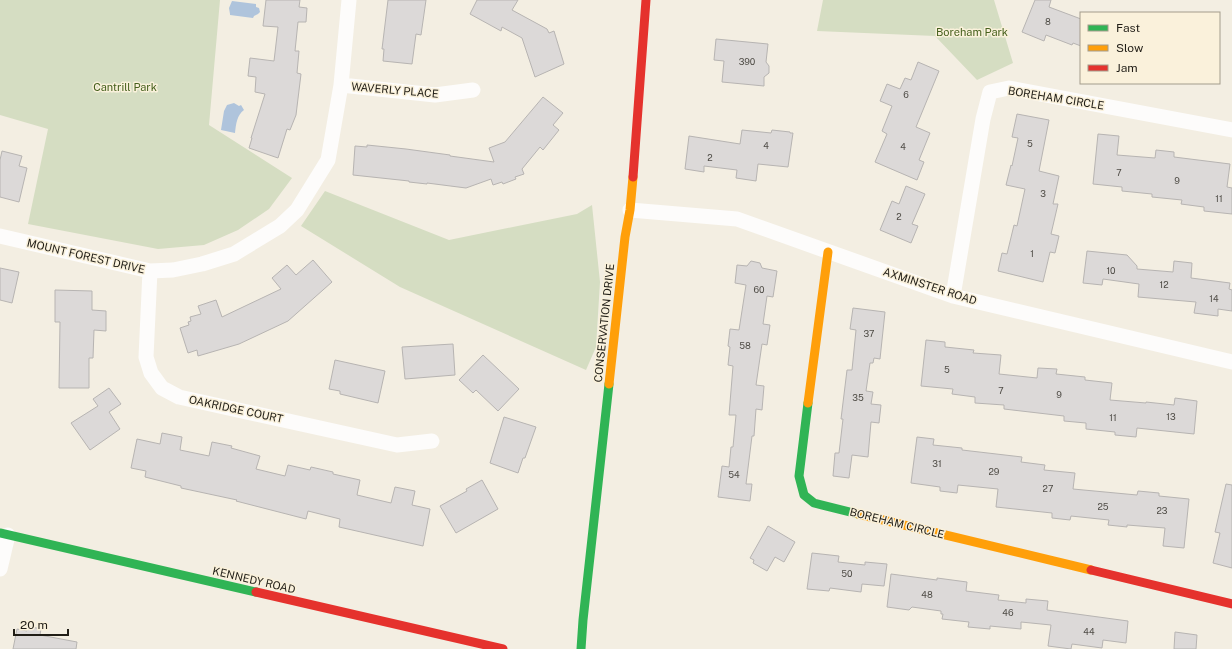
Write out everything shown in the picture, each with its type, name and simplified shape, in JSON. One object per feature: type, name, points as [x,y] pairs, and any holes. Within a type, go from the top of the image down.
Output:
[{"type":"street","name":"MOUNT FOREST DRIVE","points":[[0,236],[150,271],[173,270],[202,264],[234,254],[280,226],[297,210],[328,160],[341,85],[348,0]]},
{"type":"street","name":"CONSERVATION DRIVE","points":[[581,649],[624,245],[630,210],[646,0]]},
{"type":"street","name":"WAVERLY PLACE","points":[[341,85],[435,95],[473,90]]},
{"type":"street","name":"BOREHAM CIRCLE","points":[[953,296],[983,119],[990,92],[1009,88],[1232,130]]},
{"type":"street","name":"AXMINSTER ROAD","points":[[630,210],[737,219],[953,296],[1232,362]]},
{"type":"street","name":"BOREHAM CIRCLE","points":[[828,252],[799,476],[804,495],[814,503],[1232,604]]},
{"type":"street","name":"OAKRIDGE COURT","points":[[150,271],[146,357],[151,373],[162,388],[179,397],[397,445],[432,441]]},
{"type":"street","points":[[0,569],[4,534]]},
{"type":"street","name":"KENNEDY ROAD","points":[[4,534],[504,649]]},
{"type":"green space","name":"Cantrill Park","points":[[0,0],[220,0],[209,125],[292,178],[269,209],[238,230],[204,245],[158,249],[28,224],[48,129],[0,115]]},
{"type":"green space","name":"Boreham Park","points":[[823,0],[994,0],[1013,63],[977,80],[935,36],[817,31]]},
{"type":"green space","points":[[325,191],[449,240],[577,214],[592,205],[600,282],[596,347],[586,370],[400,287],[301,226]]},
{"type":"water","points":[[232,1],[256,4],[256,7],[259,8],[260,12],[253,18],[230,15],[229,8]]},
{"type":"water","points":[[234,103],[239,106],[241,105],[244,110],[238,117],[235,133],[221,130],[224,111],[227,105]]},
{"type":"building","points":[[266,0],[300,0],[299,7],[307,8],[306,22],[298,22],[295,51],[299,51],[297,73],[301,74],[296,115],[290,130],[287,129],[278,158],[249,148],[265,94],[255,92],[256,77],[248,76],[250,58],[274,61],[278,27],[263,26]]},
{"type":"building","points":[[388,0],[426,0],[421,35],[416,34],[412,64],[383,61],[384,49],[382,49]]},
{"type":"building","points":[[477,0],[518,0],[512,10],[547,29],[549,33],[554,31],[564,64],[535,77],[522,38],[502,27],[501,31],[470,14]]},
{"type":"building","points":[[1035,0],[1051,0],[1049,7],[1080,19],[1080,46],[1073,43],[1072,45],[1046,35],[1044,41],[1022,32]]},
{"type":"building","points":[[716,39],[768,44],[766,62],[769,66],[769,73],[764,77],[764,86],[722,82],[724,61],[714,60]]},
{"type":"building","points":[[918,62],[939,71],[916,127],[930,133],[919,160],[924,162],[917,180],[875,162],[887,134],[882,131],[892,106],[880,101],[887,84],[900,89],[905,78],[911,80]]},
{"type":"building","points":[[543,97],[563,113],[553,125],[559,130],[543,150],[540,147],[522,169],[524,174],[515,177],[516,179],[503,184],[502,182],[493,185],[491,179],[466,188],[353,175],[355,146],[367,147],[367,145],[406,149],[494,162],[489,148],[505,142]]},
{"type":"building","points":[[1017,114],[1049,120],[1039,171],[1059,176],[1053,204],[1058,204],[1051,234],[1059,236],[1055,253],[1050,252],[1043,282],[998,271],[1002,253],[1007,254],[1014,225],[1017,226],[1025,189],[1006,185],[1018,138],[1012,137]]},
{"type":"building","points":[[742,130],[771,133],[772,130],[793,133],[788,167],[758,164],[756,181],[736,178],[737,170],[704,166],[704,172],[685,169],[689,136],[740,144]]},
{"type":"building","points":[[1098,134],[1119,136],[1117,155],[1155,158],[1156,150],[1174,152],[1174,157],[1230,164],[1227,187],[1232,188],[1232,214],[1204,211],[1204,207],[1181,204],[1182,200],[1152,197],[1152,194],[1122,191],[1122,187],[1093,184]]},
{"type":"building","points":[[2,151],[22,156],[19,166],[27,168],[19,202],[0,197],[0,160]]},
{"type":"building","points":[[906,186],[925,194],[912,224],[918,226],[911,243],[880,230],[892,201],[899,204]]},
{"type":"building","points":[[1087,251],[1127,255],[1137,266],[1137,269],[1173,272],[1174,261],[1192,263],[1191,278],[1230,283],[1229,289],[1232,290],[1232,311],[1218,309],[1218,316],[1194,313],[1196,302],[1138,297],[1139,284],[1103,279],[1102,285],[1083,283]]},
{"type":"building","points":[[313,260],[332,282],[288,321],[239,344],[198,356],[197,350],[188,353],[180,328],[189,325],[188,322],[191,321],[190,317],[201,314],[198,306],[216,300],[222,317],[281,289],[272,278],[287,265],[296,275]]},
{"type":"building","points":[[751,261],[760,263],[762,268],[777,271],[773,297],[767,296],[763,324],[770,325],[767,345],[762,344],[756,385],[764,386],[762,410],[756,409],[754,436],[752,436],[746,484],[752,484],[750,501],[718,497],[722,466],[729,467],[731,447],[733,447],[736,415],[729,415],[733,366],[728,365],[730,347],[728,346],[730,329],[739,330],[746,285],[735,283],[737,265],[747,266]]},
{"type":"building","points":[[0,268],[19,272],[12,303],[0,300]]},
{"type":"building","points":[[55,290],[92,291],[92,310],[106,311],[106,331],[94,330],[93,358],[89,358],[89,388],[59,388],[60,322],[55,322]]},
{"type":"building","points":[[853,308],[885,312],[880,359],[874,358],[873,363],[870,363],[866,391],[873,392],[871,404],[881,405],[879,423],[871,422],[868,457],[852,455],[849,478],[833,476],[835,453],[839,453],[843,419],[841,419],[847,370],[852,370],[856,330],[850,329]]},
{"type":"building","points":[[926,340],[945,342],[945,347],[974,350],[973,353],[1001,355],[999,374],[1037,378],[1038,368],[1057,369],[1056,374],[1085,377],[1085,380],[1112,383],[1110,400],[1174,405],[1175,398],[1197,401],[1194,434],[1137,428],[1136,437],[1115,435],[1115,432],[1086,429],[1086,423],[1064,421],[1064,416],[1004,409],[1004,405],[975,403],[975,397],[952,394],[953,389],[921,386]]},
{"type":"building","points":[[453,344],[455,375],[405,379],[402,347]]},
{"type":"building","points":[[483,355],[519,389],[498,411],[476,390],[473,393],[459,380]]},
{"type":"building","points":[[335,360],[385,371],[378,403],[340,394],[340,391],[329,389]]},
{"type":"building","points":[[109,388],[121,404],[109,412],[120,429],[90,450],[71,423],[98,406],[93,399]]},
{"type":"building","points":[[504,417],[536,427],[518,473],[490,463]]},
{"type":"building","points":[[162,433],[182,437],[180,450],[209,456],[212,442],[232,446],[231,448],[260,456],[256,469],[285,476],[288,465],[310,470],[311,467],[360,480],[357,495],[391,503],[395,487],[415,491],[412,505],[430,509],[423,546],[339,527],[340,519],[308,511],[306,519],[236,501],[237,500],[181,488],[181,486],[145,477],[146,471],[131,468],[137,439],[160,444]]},
{"type":"building","points":[[917,437],[934,439],[933,445],[1022,457],[1021,462],[1045,465],[1044,470],[1075,473],[1073,489],[1137,495],[1138,491],[1159,493],[1159,496],[1189,499],[1184,548],[1163,546],[1165,528],[1108,525],[1109,520],[1071,516],[1070,520],[1052,518],[1052,513],[996,507],[998,489],[958,485],[957,493],[940,491],[940,487],[911,483]]},
{"type":"building","points":[[482,480],[498,509],[456,533],[440,506],[467,491],[466,489]]},
{"type":"building","points":[[1226,484],[1232,485],[1232,568],[1213,563],[1220,533],[1215,532]]},
{"type":"building","points":[[768,526],[795,542],[784,562],[775,557],[767,571],[753,563],[754,560],[750,558]]},
{"type":"building","points":[[812,553],[839,556],[838,562],[865,565],[865,562],[887,564],[884,586],[862,584],[861,592],[830,588],[829,591],[807,589]]},
{"type":"building","points":[[891,574],[967,582],[966,591],[999,595],[998,600],[1026,603],[1026,599],[1048,601],[1047,610],[1128,621],[1126,643],[1103,640],[1102,648],[1072,644],[1071,649],[1048,646],[1051,625],[1021,622],[1021,629],[990,626],[990,629],[968,627],[969,622],[942,619],[943,614],[941,614],[941,611],[912,607],[909,610],[887,607]]},
{"type":"building","points":[[27,626],[41,629],[40,635],[77,642],[76,649],[13,649],[17,629],[27,631]]},
{"type":"building","points":[[1175,632],[1197,635],[1196,649],[1174,649]]},
{"type":"traffic: fast","points":[[581,649],[609,384]]},
{"type":"traffic: fast","points":[[808,403],[799,476],[804,495],[814,503],[858,514]]},
{"type":"traffic: fast","points":[[0,533],[256,592]]},
{"type":"traffic: slow","points":[[609,384],[633,177]]},
{"type":"traffic: slow","points":[[808,403],[828,252]]},
{"type":"traffic: slow","points":[[858,514],[1091,570]]},
{"type":"traffic: jam","points":[[633,177],[646,0]]},
{"type":"traffic: jam","points":[[1091,570],[1232,604]]},
{"type":"traffic: jam","points":[[256,592],[503,649]]}]
